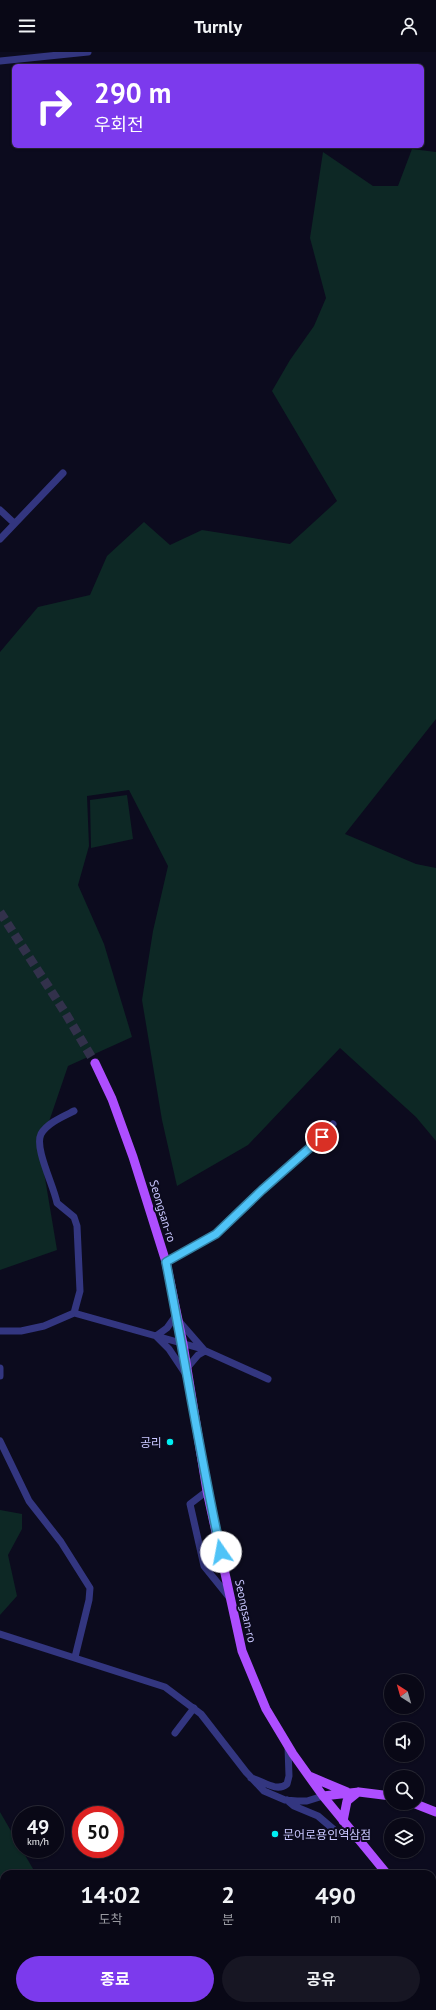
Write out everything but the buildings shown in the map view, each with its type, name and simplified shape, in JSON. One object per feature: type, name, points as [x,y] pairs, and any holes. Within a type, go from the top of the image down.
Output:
[{"type":"main road","name":"Seongsan-ro","points":[[95,1063],[112,1099],[133,1157],[166,1262],[177,1316],[207,1491],[242,1651],[266,1709],[288,1746],[323,1796],[384,1870]]},
{"type":"main road","points":[[308,1775],[348,1792]]},
{"type":"main road","points":[[323,1796],[348,1792],[384,1795]]},
{"type":"main road","points":[[343,1821],[348,1801],[358,1792]]},
{"type":"main road","points":[[424,1807],[436,1812]]},
{"type":"street","points":[[0,61],[88,52]]},
{"type":"street","points":[[0,539],[63,473]]},
{"type":"street","points":[[0,510],[14,523]]},
{"type":"street","points":[[74,1110],[50,1124],[42,1133],[40,1148],[55,1191],[57,1203],[74,1217],[77,1226],[80,1291],[74,1313]]},
{"type":"street","points":[[166,1262],[216,1234],[262,1190],[322,1137],[333,1124]]},
{"type":"street","points":[[0,1331],[21,1331],[44,1326],[74,1313],[205,1351],[268,1380]]},
{"type":"street","points":[[156,1336],[167,1328],[177,1316],[205,1351]]},
{"type":"street","points":[[156,1336],[169,1349],[187,1373],[198,1355],[205,1351]]},
{"type":"street","points":[[0,1368],[0,1376]]},
{"type":"street","points":[[0,1441],[29,1501],[61,1542],[90,1588],[89,1600],[75,1657]]},
{"type":"street","points":[[207,1491],[190,1504],[195,1527],[204,1566],[231,1599]]},
{"type":"street","points":[[0,1634],[165,1687],[201,1714],[251,1778],[264,1791],[318,1816],[339,1834],[359,1840]]},
{"type":"street","points":[[175,1733],[194,1708]]},
{"type":"street","points":[[251,1778],[276,1788],[280,1788],[287,1784],[289,1776],[288,1746]]},
{"type":"street","points":[[286,1800],[307,1801],[323,1796]]},
{"type":"green space","points":[[412,149],[436,152],[436,719],[345,834],[416,864],[436,868],[436,1141],[416,1117],[340,1048],[248,1145],[177,1186],[162,1120],[142,1000],[153,931],[168,866],[129,790],[87,796],[89,846],[78,885],[104,944],[132,1037],[68,1066],[40,1148],[57,1250],[0,1270],[0,652],[38,607],[90,595],[107,556],[144,522],[170,545],[202,530],[290,544],[337,501],[272,391],[290,360],[314,326],[326,298],[310,238],[323,152],[373,186],[398,186]]},
{"type":"green space","points":[[127,795],[133,839],[91,848],[90,800]]},
{"type":"green space","points":[[0,1510],[22,1514],[22,1529],[8,1555],[17,1596],[0,1615]]},
{"type":"green space","points":[[0,1812],[12,1833],[12,1858],[27,1858],[34,1870],[0,1870]]},
{"type":"tunnel","points":[[0,912],[66,1014],[95,1063]]},
{"type":"place","name":"공리","points":[[170,1442]]},
{"type":"place","name":"문어로용인역삼점","points":[[275,1834]]},
{"type":"route","points":[[221,1552],[207,1491],[182,1344],[166,1262],[216,1234],[262,1190],[322,1137]]}]
